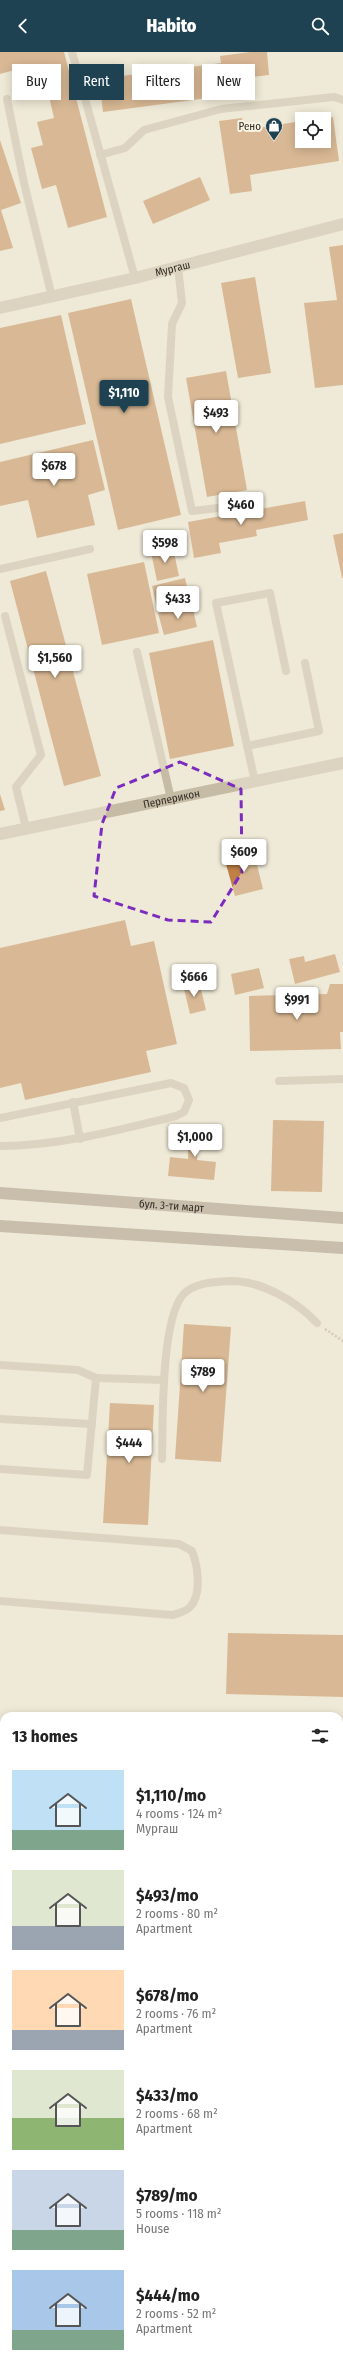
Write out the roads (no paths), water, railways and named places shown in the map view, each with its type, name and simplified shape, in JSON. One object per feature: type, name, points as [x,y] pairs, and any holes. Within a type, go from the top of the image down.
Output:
[{"type":"street","name":"Мургаш","points":[[0,308],[134,278],[343,224]]},
{"type":"street","name":"Перперикон","points":[[0,834],[343,764]]},
{"type":"street","name":"бул. 3-ти март","points":[[0,1193],[343,1218]]},
{"type":"street","points":[[0,1226],[343,1248]]},
{"type":"lane","points":[[72,52],[134,278]]},
{"type":"lane","points":[[100,155],[125,148],[144,130],[221,109],[334,97],[343,100]]},
{"type":"lane","points":[[7,99],[24,183],[52,296]]},
{"type":"lane","points":[[178,267],[182,303],[172,324],[168,397],[192,511],[218,508]]},
{"type":"lane","points":[[0,570],[90,549]]},
{"type":"lane","points":[[255,782],[216,603],[270,593],[286,671]]},
{"type":"lane","points":[[5,616],[41,755],[16,787],[26,828]]},
{"type":"lane","points":[[137,652],[171,799]]},
{"type":"lane","points":[[247,746],[319,731],[305,663]]},
{"type":"lane","points":[[279,1081],[343,1079]]},
{"type":"lane","points":[[0,1118],[171,1083],[180,1085],[189,1096],[187,1108],[180,1114],[80,1139],[33,1146],[0,1146]]},
{"type":"lane","points":[[73,1102],[80,1139]]},
{"type":"lane","points":[[162,1459],[164,1380],[171,1319],[178,1302],[187,1291],[209,1282],[242,1281],[272,1291],[304,1310],[317,1323]]},
{"type":"lane","points":[[0,1365],[78,1370],[96,1378],[164,1380]]},
{"type":"lane","points":[[0,1469],[87,1475],[96,1378]]},
{"type":"lane","points":[[0,1419],[92,1424]]},
{"type":"lane","points":[[0,1530],[179,1544],[192,1551],[197,1564],[196,1598],[190,1607],[173,1615],[0,1601]]},
{"type":"place","name":"Рено","points":[[274,141]]}]
